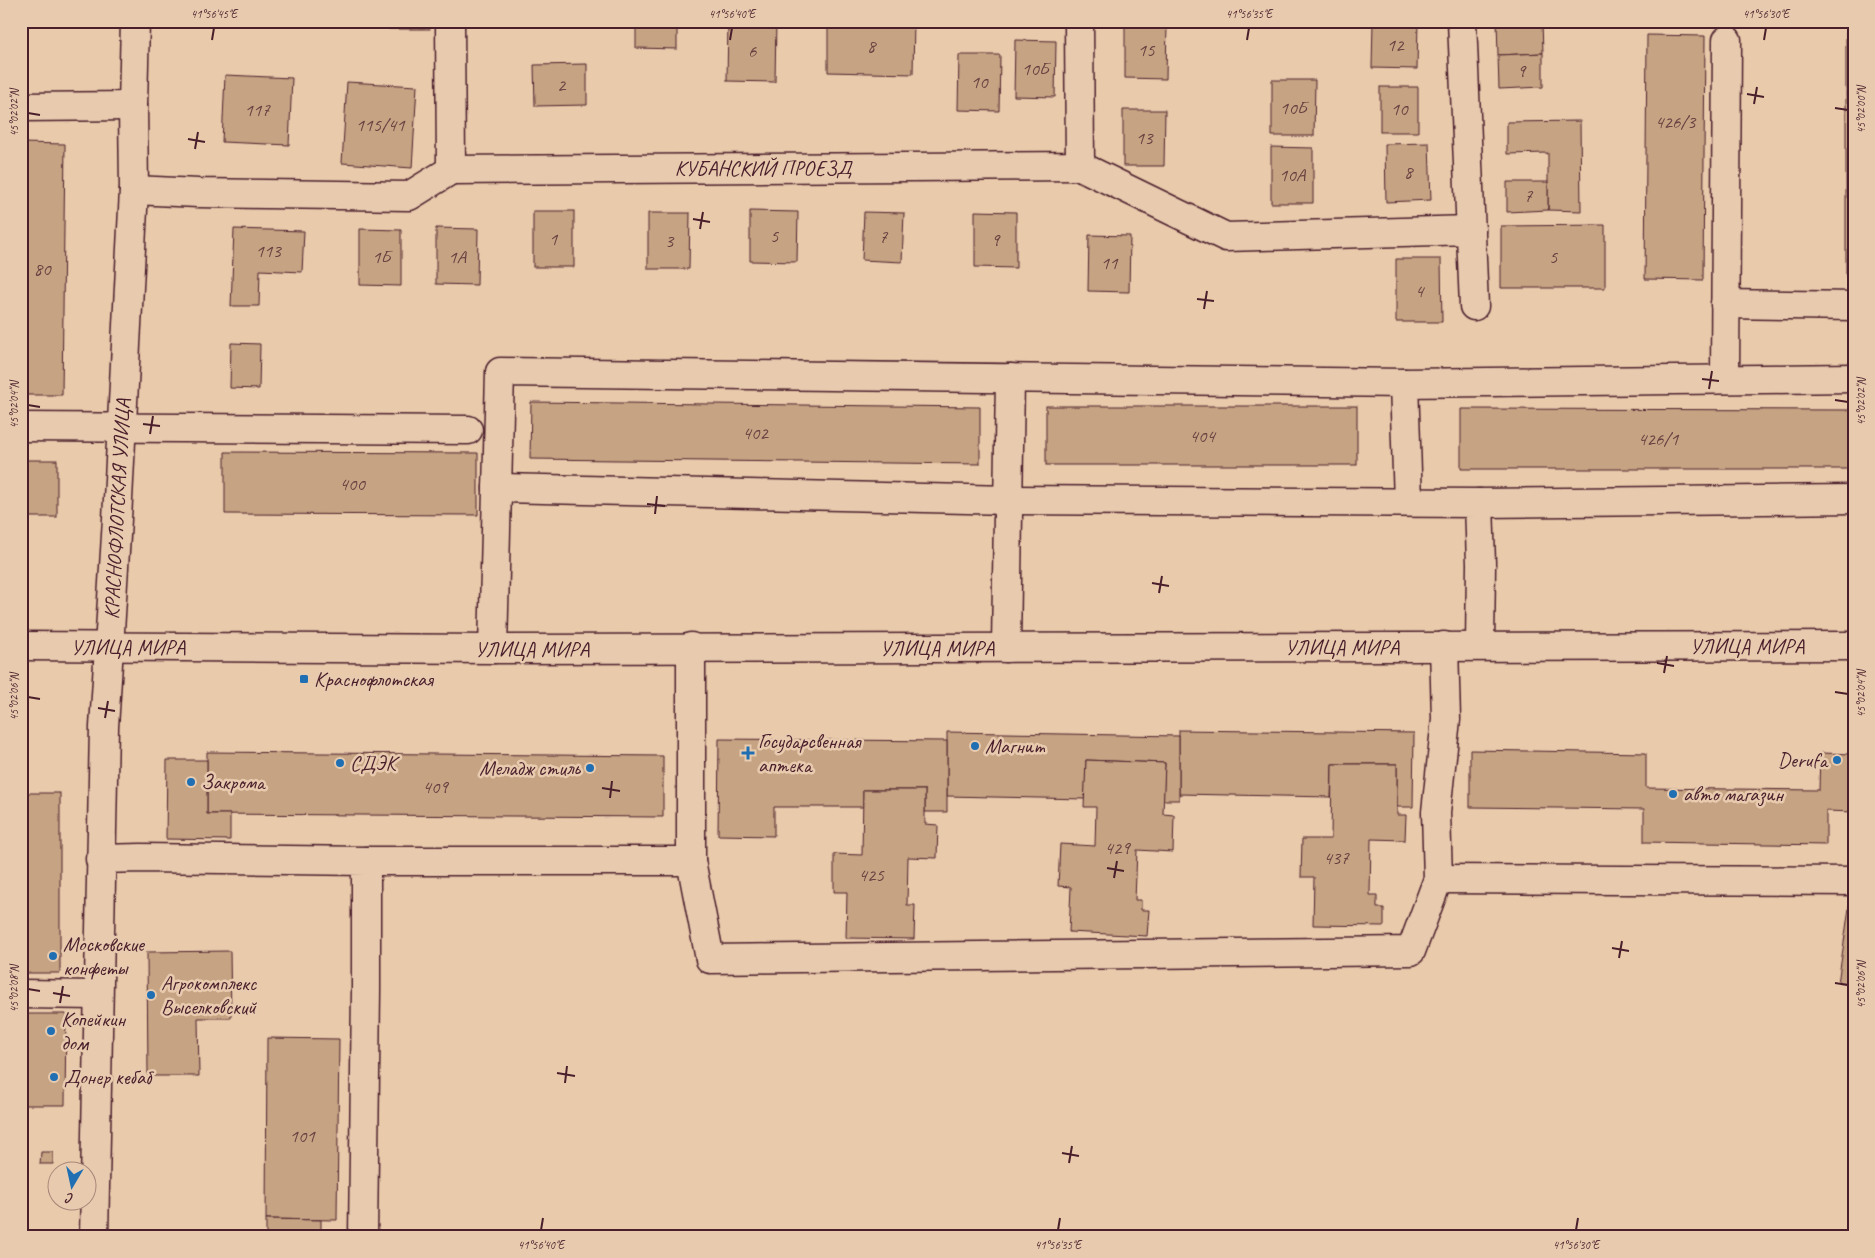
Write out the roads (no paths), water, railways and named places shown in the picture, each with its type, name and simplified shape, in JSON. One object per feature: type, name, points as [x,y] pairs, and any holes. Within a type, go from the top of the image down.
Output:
[{"type":"street","name":"КРАСНОФЛОТСКАЯ УЛИЦА","points":[[94,1237],[97,995],[104,727],[134,190],[135,21]]},
{"type":"street","points":[[134,190],[198,193],[410,196],[451,170],[450,21]]},
{"type":"street","points":[[1079,21],[1080,166],[1226,237],[1471,230]]},
{"type":"street","points":[[1462,21],[1474,306]]},
{"type":"street","points":[[1725,379],[1727,40]]},
{"type":"street","points":[[21,107],[133,106]]},
{"type":"street","name":"КУБАНСКИЙ ПРОЕЗД","points":[[451,170],[1080,166]]},
{"type":"street","points":[[1725,304],[1854,306]]},
{"type":"street","points":[[493,649],[500,372],[1404,383],[1854,378]]},
{"type":"street","points":[[1006,648],[1010,378]]},
{"type":"street","points":[[1404,383],[1408,502]]},
{"type":"street","points":[[21,427],[468,430]]},
{"type":"street","points":[[497,488],[1009,500],[1479,503],[1854,499]]},
{"type":"street","points":[[1479,503],[1481,564],[1480,646]]},
{"type":"street","name":"УЛИЦА МИРА","points":[[21,646],[493,649],[691,647],[1854,646]]},
{"type":"street","points":[[691,647],[691,861],[710,959],[1411,951],[1438,878],[1436,812],[1446,719],[1444,646]]},
{"type":"street","points":[[100,859],[691,861]]},
{"type":"street","points":[[363,1237],[366,861]]},
{"type":"street","points":[[1438,878],[1854,881]]},
{"type":"street","points":[[21,994],[97,995]]},
{"type":"place","name":"Краснофлотская","points":[[304,679]]},
{"type":"place","name":"Магнит","points":[[975,746]]},
{"type":"place","name":"Государсвенная аптека","points":[[748,753]]},
{"type":"place","name":"Derufa","points":[[1837,760]]},
{"type":"place","name":"СДЭК","points":[[340,763]]},
{"type":"place","name":"Меладж стиль","points":[[590,768]]},
{"type":"place","name":"Закрома","points":[[191,782]]},
{"type":"place","name":"авто магазин","points":[[1673,794]]},
{"type":"place","name":"Московские конфеты","points":[[53,956]]},
{"type":"place","name":"Агрокомплекс Выселковский","points":[[151,995]]},
{"type":"place","name":"Копейкин дом","points":[[51,1031]]},
{"type":"place","name":"Донер кебаб","points":[[54,1077]]}]
